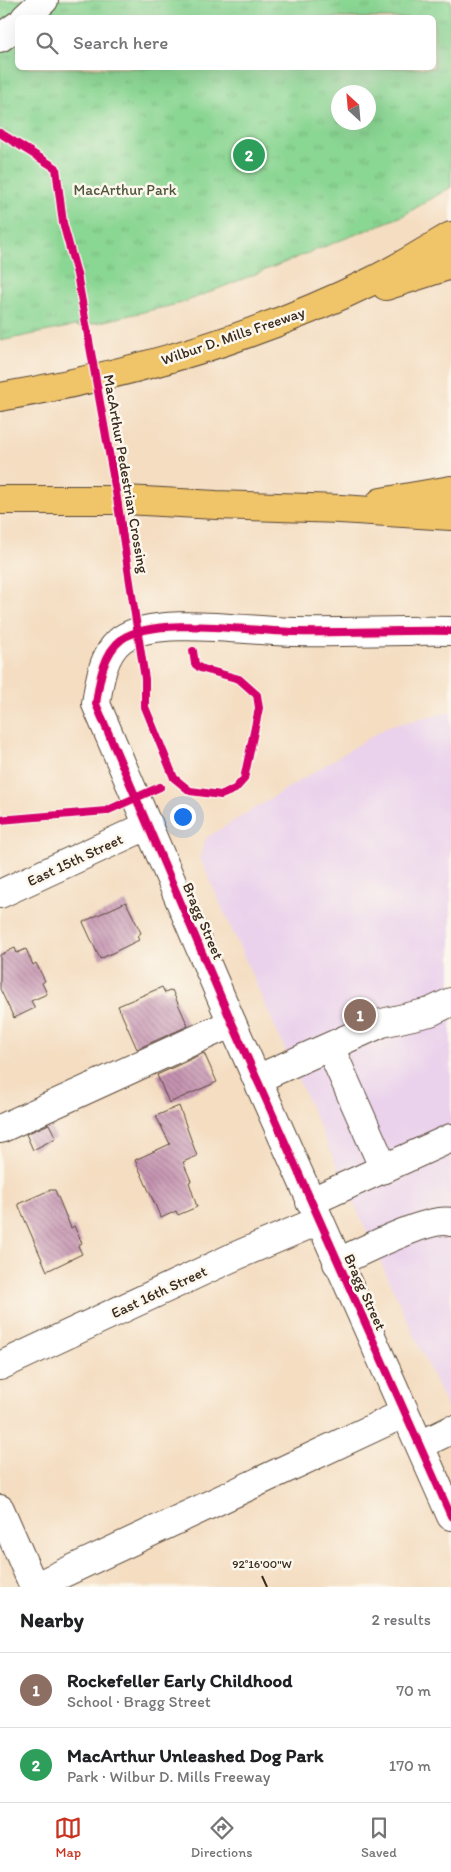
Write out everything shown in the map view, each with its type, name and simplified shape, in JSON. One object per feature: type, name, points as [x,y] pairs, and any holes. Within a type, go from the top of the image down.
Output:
[{"type":"highway","name":"Wilbur D. Mills Freeway","points":[[0,396],[75,384],[169,360],[291,318],[373,281],[451,236]]},
{"type":"highway","points":[[291,318],[451,265]]},
{"type":"highway","points":[[340,509],[451,490]]},
{"type":"highway","points":[[0,500],[126,500],[340,509],[451,516]]},
{"type":"street","points":[[29,15],[44,0]]},
{"type":"street","points":[[0,38],[15,27]]},
{"type":"street","name":"Bragg Street","points":[[450,1509],[314,1211],[96,704],[107,657],[122,639],[143,630],[179,626],[294,632],[451,631]]},
{"type":"street","name":"East 15th Street","points":[[0,894],[149,825]]},
{"type":"street","points":[[257,1079],[382,1023],[430,1012],[451,1002]]},
{"type":"street","points":[[0,1130],[232,1023]]},
{"type":"street","points":[[330,1047],[384,1169]]},
{"type":"street","name":"East 16th Street","points":[[0,1366],[231,1258],[384,1169],[451,1138]]},
{"type":"street","points":[[337,1263],[426,1224],[444,1220],[451,1222]]},
{"type":"street","points":[[0,1509],[34,1587],[405,1413]]},
{"type":"street","points":[[420,1444],[451,1430]]},
{"type":"shaded area","points":[[451,712],[451,1416],[340,1173],[200,858],[206,838],[389,726]]},
{"type":"green space","name":"MacArthur Park","points":[[0,0],[451,0],[451,187],[402,216],[182,303],[78,327],[78,325],[0,341]]},
{"type":"building","points":[[126,902],[141,933],[137,936],[139,940],[100,959],[83,922]]},
{"type":"building","points":[[15,948],[17,953],[26,949],[33,965],[36,963],[45,981],[42,983],[47,994],[31,1001],[35,1008],[14,1018],[0,989],[0,955]]},
{"type":"building","points":[[162,987],[165,993],[172,990],[188,1026],[137,1049],[118,1006]]},
{"type":"building","points":[[204,1053],[217,1082],[169,1103],[157,1075]]},
{"type":"building","points":[[179,1106],[197,1156],[183,1162],[191,1181],[189,1182],[197,1207],[178,1215],[176,1211],[161,1218],[135,1160],[170,1144],[156,1116]]},
{"type":"building","points":[[49,1124],[56,1138],[33,1150],[26,1134]]},
{"type":"building","points":[[50,1190],[55,1190],[71,1228],[74,1226],[82,1243],[78,1246],[82,1254],[47,1271],[18,1204]]},
{"type":"cycle path","name":"MacArthur Pedestrian Crossing","points":[[0,133],[56,168],[63,223],[77,274],[116,492],[145,679],[145,707],[174,778],[190,791],[221,795],[235,789],[244,779],[259,708],[257,695],[239,679],[200,668],[195,664],[193,651]]},
{"type":"cycle path","points":[[451,631],[295,632],[181,626],[137,632],[122,639],[110,652],[103,668],[96,704],[232,1023],[451,1516]]},
{"type":"cycle path","points":[[0,820],[106,811],[160,787]]},
{"type":"place","name":"MacArthur Unleashed Dog Park","points":[[249,155]]},
{"type":"place","name":"Rockefeller Early Childhood","points":[[360,1015]]}]
